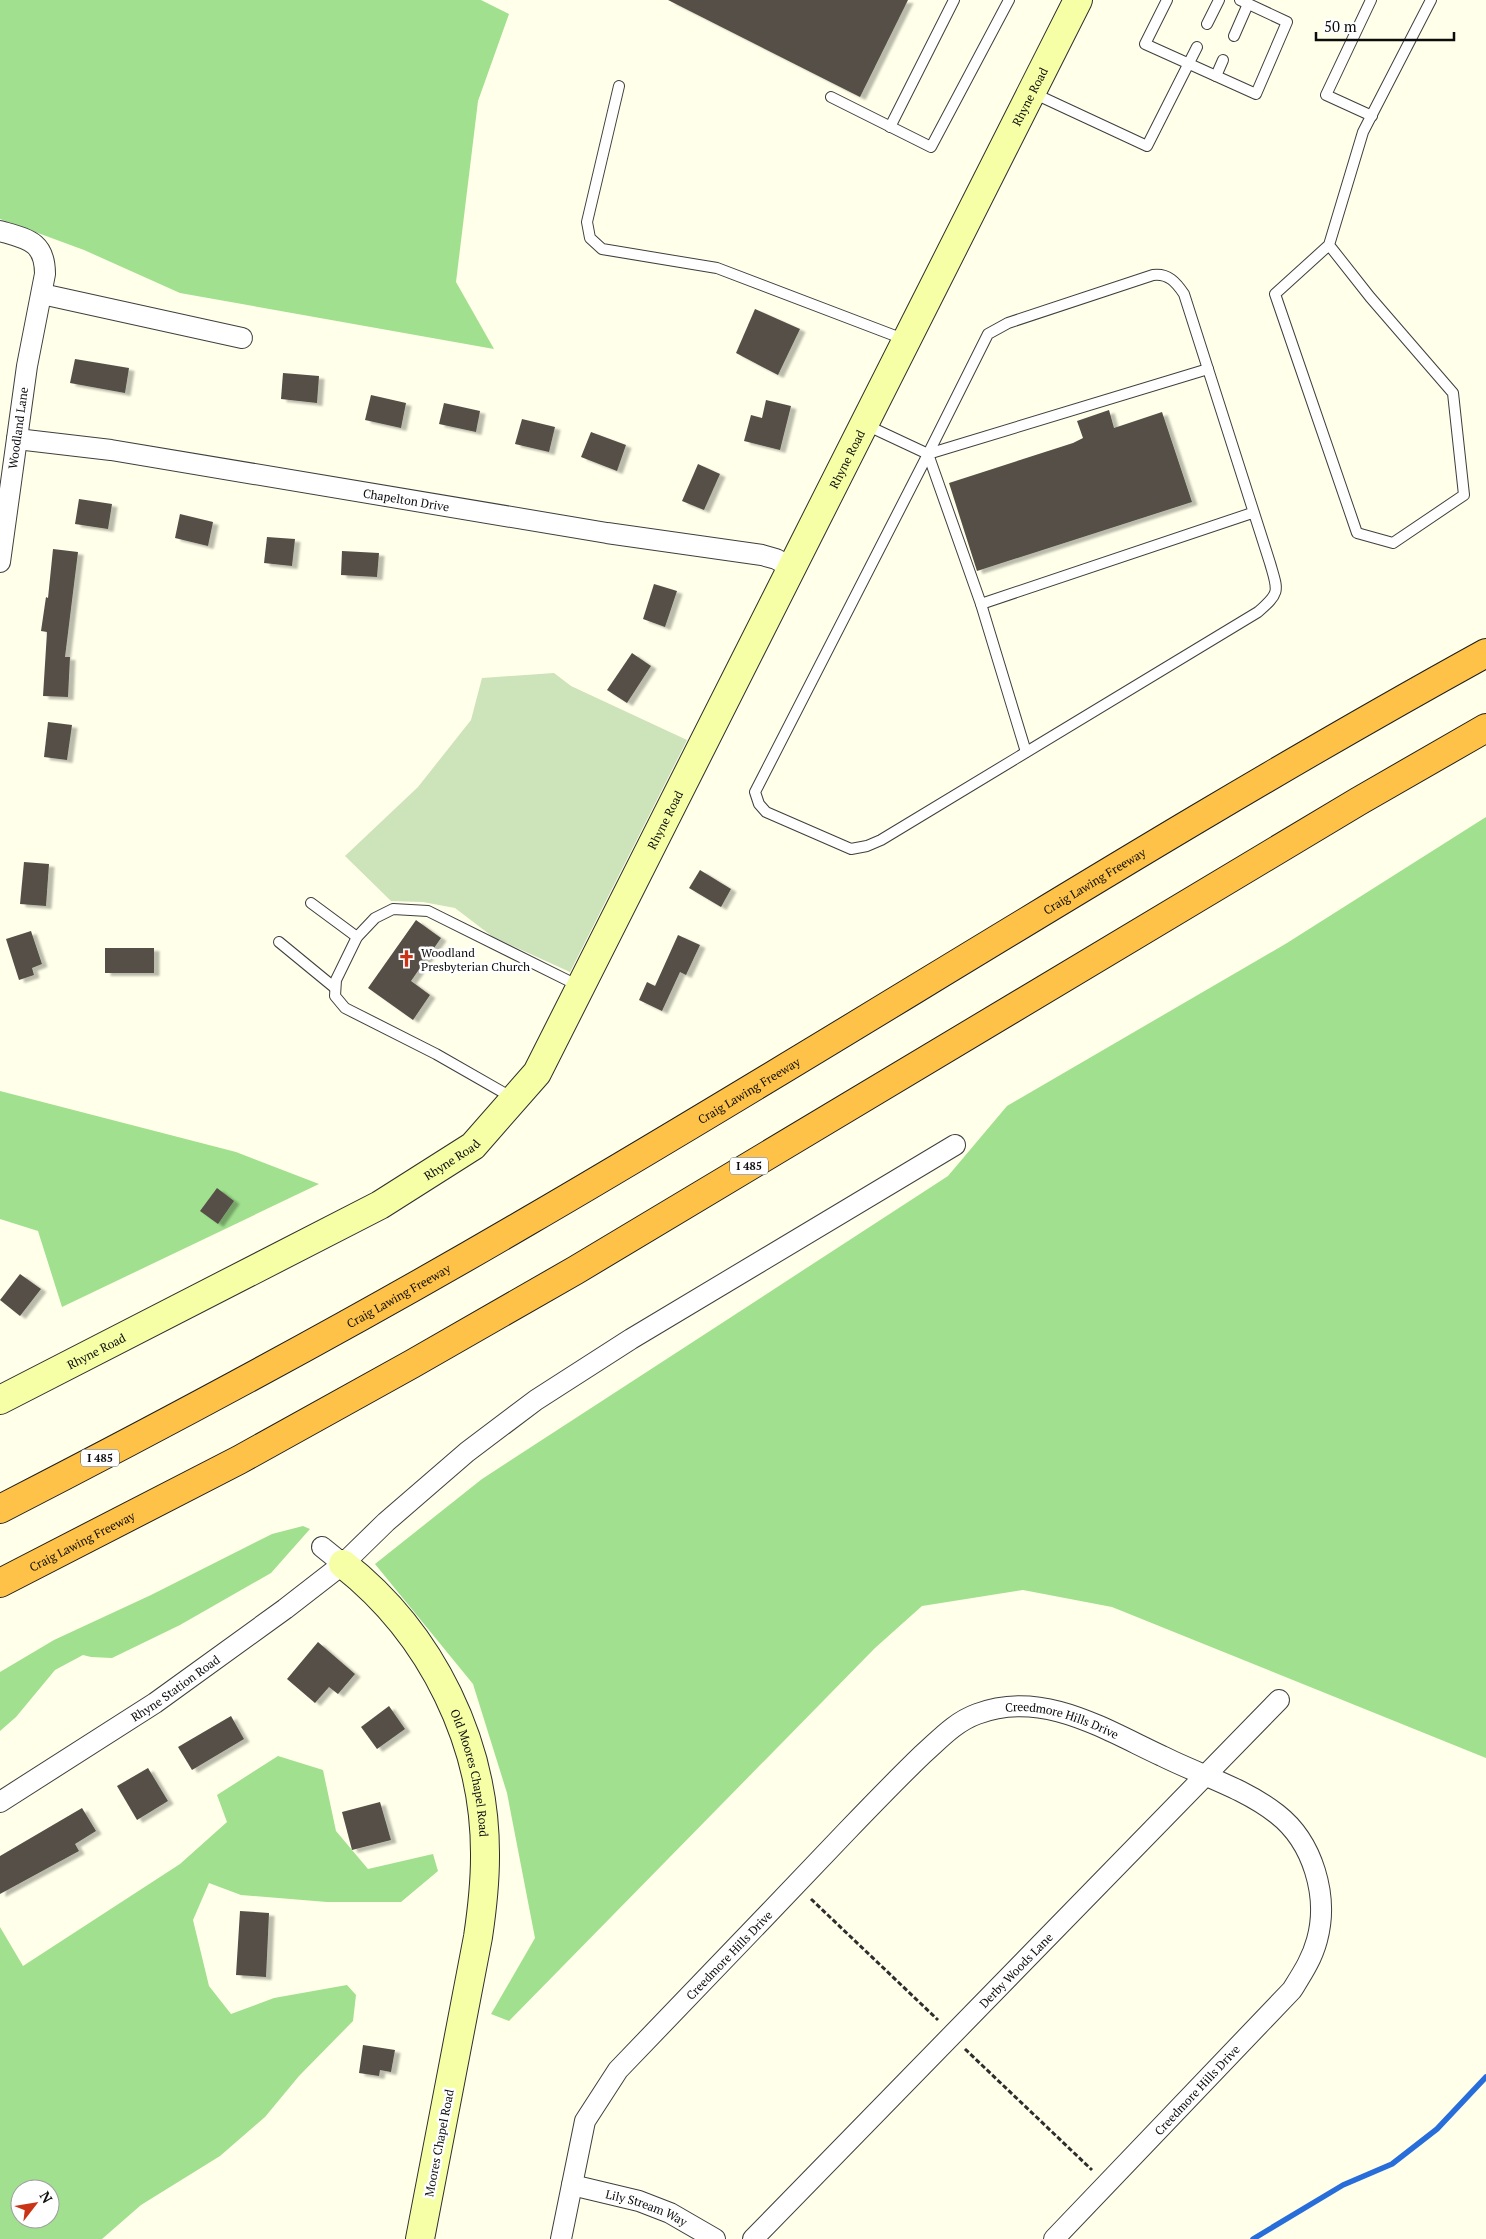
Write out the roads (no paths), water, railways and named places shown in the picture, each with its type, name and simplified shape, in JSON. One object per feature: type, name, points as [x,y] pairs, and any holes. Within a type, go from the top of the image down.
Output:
[{"type":"highway","name":"Craig Lawing Freeway","points":[[0,1509],[271,1368],[414,1288],[1134,858],[1486,653]]},
{"type":"highway","name":"Craig Lawing Freeway","points":[[0,1584],[239,1460],[412,1364],[584,1265],[1351,806],[1486,728]]},
{"type":"street","name":"Rhyne Road","points":[[0,1400],[380,1205],[473,1146],[537,1073],[908,341],[1078,0]]},
{"type":"street","name":"Woodland Lane","points":[[0,231],[26,239],[36,245],[45,260],[42,294],[27,366],[0,562]]},
{"type":"street","points":[[42,294],[242,338]]},
{"type":"street","name":"Chapelton Drive","points":[[17,439],[111,450],[607,533],[762,555],[776,559],[792,568]]},
{"type":"street","name":"Rhyne Station Road","points":[[0,1802],[155,1703],[285,1609],[343,1564],[386,1522],[467,1452],[536,1400],[631,1340],[955,1145]]},
{"type":"street","name":"Old Moores Chapel Road","points":[[322,1548],[379,1596],[402,1621],[433,1666],[457,1715],[477,1778],[484,1820],[484,1896],[458,2048]]},
{"type":"street","name":"Derby Woods Lane","points":[[754,2239],[1279,1700]]},
{"type":"street","name":"Creedmore Hills Drive","points":[[561,2239],[585,2121],[618,2070],[889,1787],[953,1726],[978,1714],[1016,1706],[1046,1708],[1077,1716],[1250,1796],[1278,1815],[1296,1834],[1311,1859],[1320,1887],[1322,1914],[1318,1940],[1308,1966],[1292,1990],[1054,2239]]},
{"type":"street","name":"Moores Chapel Road","points":[[420,2239],[458,2048]]},
{"type":"street","name":"Lily Stream Way","points":[[572,2185],[639,2201],[670,2213],[716,2239]]},
{"type":"lane","points":[[890,126],[954,0]]},
{"type":"lane","points":[[831,97],[931,147],[1009,0]]},
{"type":"lane","points":[[1168,0],[1145,44],[1256,94],[1287,22],[1244,2],[1234,36]]},
{"type":"lane","points":[[1208,24],[1219,0]]},
{"type":"lane","points":[[1371,0],[1326,95],[1372,116]]},
{"type":"lane","points":[[1329,245],[1370,297],[1453,393],[1464,495],[1393,543],[1357,533],[1275,294],[1329,245],[1363,132],[1430,0]]},
{"type":"lane","points":[[1032,93],[1147,146],[1197,47]]},
{"type":"lane","points":[[1216,76],[1223,60]]},
{"type":"lane","points":[[619,86],[587,222],[590,238],[602,248],[717,268],[908,341]]},
{"type":"lane","points":[[1161,274],[1174,280],[1184,294],[1252,513],[1277,586],[1274,597],[1258,612],[881,840],[867,846],[851,849],[766,812],[759,804],[755,792],[928,454],[988,334],[1008,323],[1161,274]]},
{"type":"lane","points":[[865,425],[928,454],[1208,369]]},
{"type":"lane","points":[[928,454],[980,604],[1026,752]]},
{"type":"lane","points":[[980,604],[1252,513]]},
{"type":"lane","points":[[311,903],[357,937]]},
{"type":"lane","points":[[514,1098],[436,1054],[345,1008],[335,996],[336,980],[357,937],[375,918],[393,909],[428,911],[580,987]]},
{"type":"lane","points":[[279,942],[335,988]]},
{"type":"waterway","points":[[1253,2239],[1343,2185],[1392,2164],[1437,2129],[1486,2077]]},
{"type":"place","name":"Woodland Presbyterian Church","points":[[407,959]]}]
